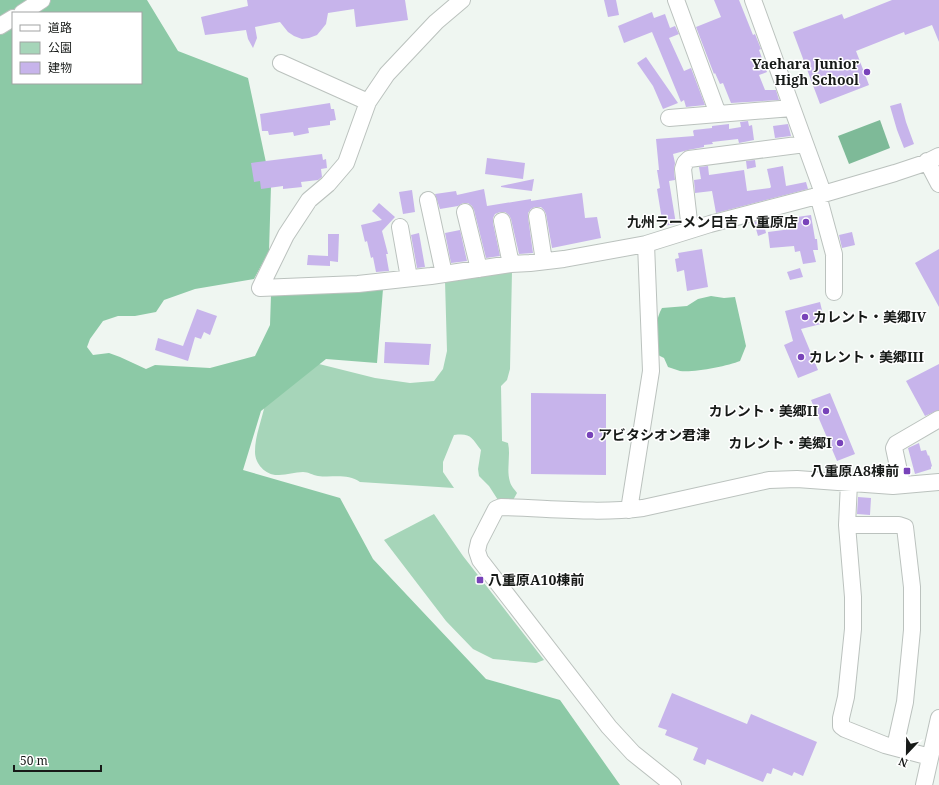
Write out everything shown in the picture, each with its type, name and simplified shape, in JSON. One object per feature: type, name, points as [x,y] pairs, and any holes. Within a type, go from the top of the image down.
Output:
[{"type":"street","points":[[24,12],[42,0]]},
{"type":"street","points":[[462,0],[436,22],[387,74],[368,102],[346,163],[328,184],[309,200],[286,235],[260,288],[358,284],[444,274],[511,264],[544,262],[646,244],[690,230],[895,173],[933,159],[939,184]]},
{"type":"street","points":[[676,0],[718,114]]},
{"type":"street","points":[[753,0],[805,144],[820,194],[834,254],[834,292]]},
{"type":"street","points":[[0,26],[12,19]]},
{"type":"street","points":[[281,63],[368,102]]},
{"type":"street","points":[[669,118],[792,108]]},
{"type":"street","points":[[690,230],[683,169],[685,163],[689,159],[805,144]]},
{"type":"street","points":[[428,200],[444,274]]},
{"type":"street","points":[[465,212],[479,269]]},
{"type":"street","points":[[537,216],[544,262]]},
{"type":"street","points":[[502,221],[511,264]]},
{"type":"street","points":[[400,227],[409,278]]},
{"type":"street","points":[[629,510],[651,371],[646,244]]},
{"type":"street","points":[[902,485],[894,448],[896,444],[939,419]]},
{"type":"street","points":[[673,785],[633,753],[609,727],[480,560],[477,552],[479,542],[496,509],[501,507],[608,511],[629,510],[769,480],[797,479],[902,485],[939,481],[939,485]]},
{"type":"street","points":[[849,483],[847,525],[853,597],[853,629],[846,697],[841,718],[842,726],[845,729],[885,745],[930,757]]},
{"type":"street","points":[[847,525],[899,524],[905,527],[912,587],[912,630],[905,702],[895,747]]},
{"type":"street","points":[[924,785],[939,718]]},
{"type":"green space","points":[[512,271],[510,369],[507,380],[501,386],[502,441],[508,443],[509,477],[511,485],[517,493],[512,502],[498,500],[489,486],[479,476],[478,469],[481,450],[473,439],[467,435],[454,435],[443,462],[443,472],[454,488],[360,482],[355,479],[339,476],[318,476],[305,472],[274,475],[270,474],[259,465],[255,456],[255,446],[265,404],[315,363],[375,378],[410,383],[434,381],[443,369],[447,351],[445,281]]},
{"type":"green space","points":[[434,514],[463,556],[544,660],[536,663],[493,659],[473,649],[446,621],[384,540]]},
{"type":"shaded area","points":[[0,0],[147,0],[178,51],[248,78],[271,186],[269,251],[254,279],[195,289],[164,300],[156,312],[135,316],[118,316],[103,321],[90,339],[87,347],[93,355],[109,353],[146,369],[155,365],[210,368],[255,356],[270,325],[271,295],[383,289],[377,363],[326,359],[261,411],[243,470],[340,498],[373,559],[486,679],[560,700],[620,785],[0,785]]},
{"type":"shaded area","points":[[880,120],[890,148],[849,164],[838,136]]},
{"type":"shaded area","points":[[711,296],[724,298],[735,297],[746,346],[740,361],[719,367],[693,371],[680,371],[668,367],[664,358],[656,354],[657,324],[659,313],[662,308],[687,306],[698,299]]},
{"type":"building","points":[[247,0],[405,0],[408,20],[356,27],[354,9],[328,13],[326,24],[317,35],[309,38],[302,39],[294,36],[288,32],[280,22],[255,27],[257,38],[253,48],[248,39],[246,30],[205,35],[201,17],[248,6]]},
{"type":"building","points":[[604,0],[616,0],[619,15],[608,17]]},
{"type":"building","points":[[714,0],[739,0],[753,35],[755,34],[761,49],[759,50],[767,72],[759,75],[765,90],[776,90],[779,100],[731,103],[723,83],[720,84],[715,73],[714,74],[696,27],[721,17]]},
{"type":"building","points":[[892,0],[939,0],[939,42],[932,25],[905,35],[904,32],[856,51],[869,85],[820,104],[793,32],[842,14],[844,19]]},
{"type":"building","points":[[652,12],[654,18],[665,14],[670,28],[675,26],[679,34],[669,38],[684,71],[691,68],[705,105],[686,107],[684,100],[681,102],[652,32],[624,43],[618,26]]},
{"type":"building","points":[[646,57],[678,103],[663,109],[653,86],[637,63]]},
{"type":"building","points":[[330,103],[331,109],[334,109],[336,120],[330,121],[330,125],[308,128],[309,133],[294,136],[293,132],[269,135],[268,131],[262,131],[260,114]]},
{"type":"building","points":[[901,103],[914,144],[904,148],[890,106]]},
{"type":"building","points":[[748,121],[749,126],[752,125],[754,140],[739,143],[738,139],[712,142],[713,144],[704,145],[704,147],[673,154],[675,163],[675,180],[669,181],[676,224],[663,226],[657,189],[660,188],[657,170],[659,170],[656,139],[694,136],[694,130],[712,128],[712,126],[729,124],[729,129],[741,127],[740,122]]},
{"type":"building","points":[[788,124],[791,136],[775,138],[773,126]]},
{"type":"building","points":[[322,154],[323,160],[326,159],[327,168],[321,169],[322,177],[318,180],[301,182],[302,187],[283,189],[283,186],[261,189],[260,181],[254,182],[251,163]]},
{"type":"building","points":[[487,158],[525,163],[523,179],[485,174]]},
{"type":"building","points":[[755,160],[756,167],[747,169],[746,161]]},
{"type":"building","points":[[708,166],[709,175],[744,170],[747,191],[770,188],[767,169],[783,166],[786,186],[806,182],[808,189],[716,213],[712,191],[695,193],[694,180],[701,179],[699,167]]},
{"type":"building","points":[[534,179],[532,191],[501,187],[501,186]]},
{"type":"building","points":[[484,189],[487,206],[582,193],[585,218],[597,217],[601,238],[552,248],[546,214],[541,207],[535,207],[528,213],[533,253],[519,254],[511,219],[505,212],[500,212],[495,214],[493,223],[500,256],[486,258],[472,206],[468,203],[463,203],[458,206],[440,209],[435,194],[456,191],[457,195]]},
{"type":"building","points":[[412,190],[415,212],[403,214],[399,192]]},
{"type":"building","points":[[379,203],[395,217],[382,231],[388,254],[386,254],[389,271],[376,272],[373,257],[371,258],[361,225],[382,220],[372,211]]},
{"type":"building","points":[[811,215],[815,239],[817,239],[818,250],[813,250],[816,262],[803,264],[800,251],[795,252],[794,246],[770,248],[768,232],[791,229],[790,218]]},
{"type":"building","points":[[763,220],[766,233],[758,236],[754,222]]},
{"type":"building","points":[[460,230],[467,261],[451,263],[445,233]]},
{"type":"building","points":[[852,232],[855,245],[842,248],[839,235]]},
{"type":"building","points":[[419,233],[425,267],[417,268],[411,235]]},
{"type":"building","points":[[328,234],[339,234],[338,262],[330,261],[330,266],[307,265],[308,255],[328,256]]},
{"type":"building","points":[[702,249],[708,287],[687,291],[684,270],[677,272],[675,259],[679,258],[678,253]]},
{"type":"building","points":[[939,249],[939,307],[915,263]]},
{"type":"building","points":[[800,268],[803,277],[790,280],[787,272]]},
{"type":"building","points":[[820,302],[825,323],[801,329],[818,370],[798,378],[784,345],[793,341],[785,311]]},
{"type":"building","points":[[197,309],[217,316],[210,335],[204,332],[201,339],[195,337],[188,361],[155,350],[158,338],[183,346]]},
{"type":"building","points":[[385,342],[431,344],[429,365],[384,363]]},
{"type":"building","points":[[939,364],[939,410],[925,416],[906,381]]},
{"type":"building","name":"アビタシオン君津","points":[[531,393],[606,394],[606,475],[531,474]]},
{"type":"building","points":[[830,393],[855,454],[837,461],[811,400]]},
{"type":"building","points":[[919,443],[921,451],[926,450],[928,456],[929,455],[932,466],[931,469],[915,474],[908,448]]},
{"type":"building","points":[[858,497],[871,498],[870,515],[857,514]]},
{"type":"building","points":[[672,693],[747,724],[751,714],[817,742],[803,776],[794,772],[792,776],[773,768],[771,774],[767,773],[763,782],[707,759],[705,765],[693,760],[698,748],[665,735],[667,730],[658,727]]},
{"type":"place","name":"Yaehara Junior High School","points":[[867,72]]},
{"type":"place","name":"九州ラーメン日吉 八重原店","points":[[806,222]]},
{"type":"place","name":"カレント・美郷IV","points":[[805,317]]},
{"type":"place","name":"カレント・美郷III","points":[[801,357]]},
{"type":"place","name":"カレント・美郷II","points":[[826,411]]},
{"type":"place","name":"アビタシオン君津","points":[[590,435]]},
{"type":"place","name":"カレント・美郷I","points":[[840,443]]},
{"type":"place","name":"八重原A8棟前","points":[[907,471]]},
{"type":"place","name":"八重原A10棟前","points":[[480,580]]}]
